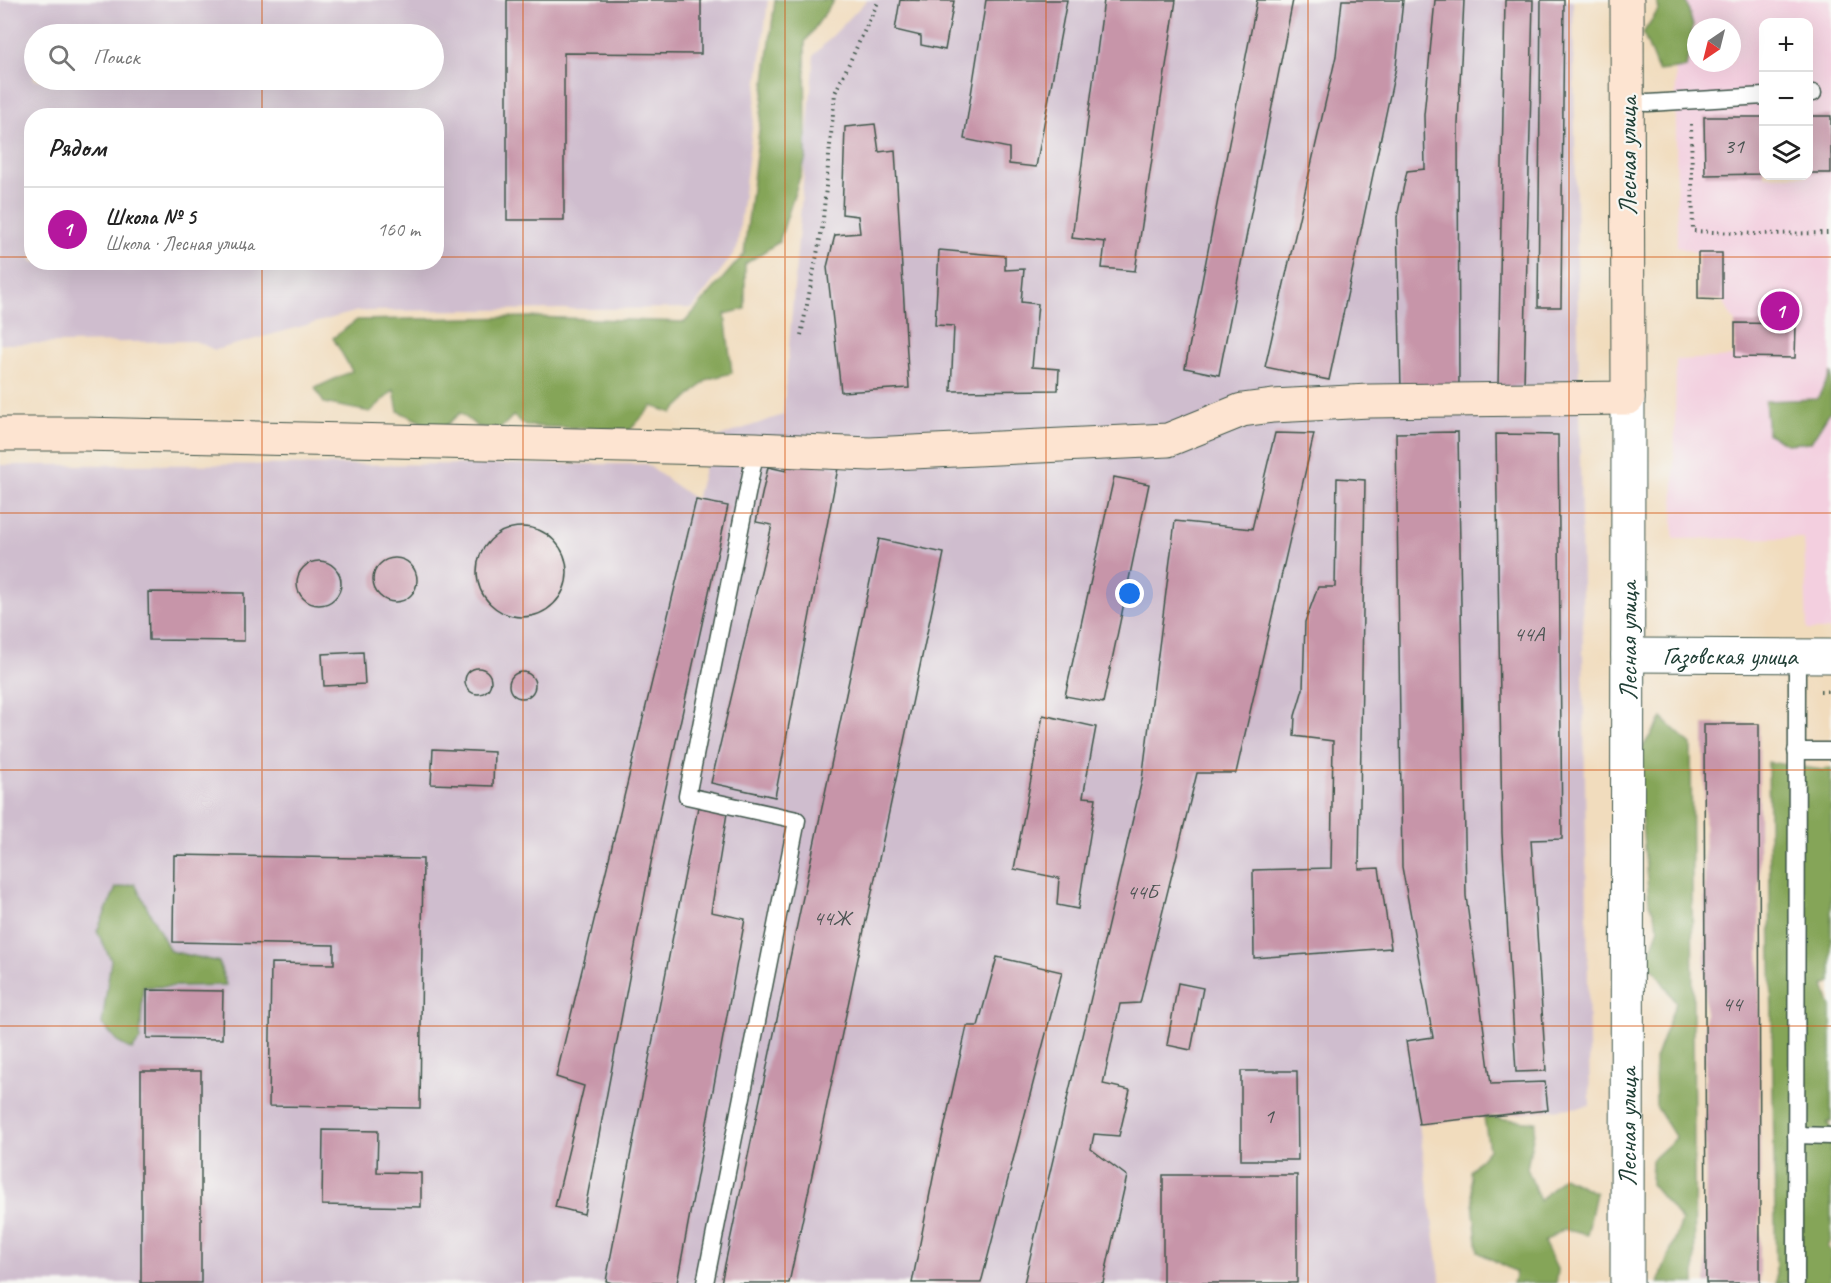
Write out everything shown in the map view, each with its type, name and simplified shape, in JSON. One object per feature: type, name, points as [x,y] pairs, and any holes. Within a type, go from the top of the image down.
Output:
[{"type":"main road","name":"Лесная улица","points":[[1627,0],[1628,398]]},
{"type":"main road","points":[[0,434],[104,434],[756,449],[870,454],[1168,440],[1242,410],[1273,406],[1369,401],[1628,398]]},
{"type":"street","name":"Лесная улица","points":[[1627,1283],[1628,398]]},
{"type":"street","name":"Газовская улица","points":[[1628,655],[1831,656]]},
{"type":"lane","points":[[1627,102],[1648,103],[1759,96]]},
{"type":"lane","points":[[705,1283],[797,820],[687,796],[756,449]]},
{"type":"lane","points":[[1796,1283],[1797,656]]},
{"type":"lane","points":[[1796,751],[1831,751]]},
{"type":"lane","points":[[1796,1135],[1831,1136]]},
{"type":"path","points":[[801,335],[822,229],[835,93],[879,0]]},
{"type":"path","points":[[1690,100],[1693,231],[1756,234],[1831,233]]},
{"type":"shaded area","points":[[0,0],[768,0],[737,249],[693,308],[358,311],[215,350],[195,341],[0,344]]},
{"type":"shaded area","points":[[867,0],[1573,0],[1590,1106],[1419,1124],[1441,1283],[0,1283],[0,465],[646,464],[696,500],[712,439],[783,415],[814,55]]},
{"type":"shaded area","points":[[1675,0],[1831,0],[1831,630],[1807,630],[1804,538],[1673,539],[1676,360],[1734,357],[1735,323],[1722,300],[1698,299],[1698,253],[1677,247]]},
{"type":"green space","points":[[775,0],[834,0],[805,42],[806,158],[779,242],[745,264],[745,309],[725,314],[732,373],[708,379],[672,413],[652,406],[630,430],[526,426],[513,416],[500,429],[478,427],[460,413],[440,431],[398,411],[394,390],[370,412],[324,403],[315,388],[352,371],[333,338],[357,320],[533,317],[685,322],[744,254]]},
{"type":"green space","points":[[1656,0],[1686,0],[1691,18],[1687,18],[1686,68],[1658,71],[1643,33],[1659,9]]},
{"type":"green space","points":[[1831,373],[1831,410],[1811,442],[1787,444],[1768,434],[1765,401],[1817,399]]},
{"type":"green space","points":[[1662,718],[1691,745],[1695,1283],[1658,1283],[1682,1221],[1651,1184],[1652,1160],[1676,1138],[1656,1106],[1655,1059],[1676,1002],[1647,960],[1659,928],[1649,901],[1636,757]]},
{"type":"green space","points":[[1768,762],[1822,770],[1831,768],[1831,982],[1824,985],[1831,1008],[1831,1121],[1827,1122],[1831,1129],[1831,1239],[1827,1247],[1831,1252],[1831,1283],[1776,1283]]},
{"type":"green space","points":[[135,884],[170,951],[219,962],[226,985],[143,987],[140,1040],[132,1050],[119,1043],[102,1024],[111,960],[97,931],[116,888]]},
{"type":"green space","points":[[1484,1117],[1536,1122],[1527,1168],[1540,1201],[1563,1177],[1596,1193],[1587,1235],[1564,1229],[1544,1242],[1558,1271],[1556,1283],[1513,1283],[1516,1272],[1478,1252],[1470,1171],[1489,1149]]},
{"type":"building","points":[[507,0],[701,0],[701,54],[564,53],[564,220],[507,220]]},
{"type":"building","points":[[900,0],[954,1],[945,50],[921,45],[921,36],[895,30]]},
{"type":"building","points":[[986,0],[1067,0],[1036,167],[1009,164],[1009,148],[964,139]]},
{"type":"building","points":[[1104,0],[1176,0],[1135,271],[1102,268],[1105,242],[1072,238]]},
{"type":"building","points":[[1257,0],[1293,0],[1219,375],[1185,368]]},
{"type":"building","points":[[1342,0],[1403,0],[1396,67],[1329,380],[1265,367],[1336,56]]},
{"type":"building","points":[[1435,0],[1464,0],[1458,124],[1459,390],[1401,391],[1397,217],[1407,171],[1425,169],[1424,115]]},
{"type":"building","points":[[1505,0],[1533,0],[1524,385],[1498,387]]},
{"type":"building","points":[[1541,0],[1564,0],[1561,307],[1538,307]]},
{"type":"building","points":[[1813,116],[1831,116],[1831,173],[1813,173]]},
{"type":"building","points":[[1704,117],[1759,117],[1759,174],[1705,175]]},
{"type":"building","points":[[875,124],[879,152],[895,150],[909,388],[841,392],[827,267],[835,235],[860,233],[858,216],[842,214],[845,127]]},
{"type":"building","points":[[939,250],[1005,256],[1005,270],[1024,269],[1021,302],[1038,304],[1032,367],[1059,369],[1058,390],[951,391],[954,326],[935,325]]},
{"type":"building","points":[[1698,253],[1722,253],[1722,300],[1698,299]]},
{"type":"building","points":[[1735,323],[1796,324],[1795,358],[1735,357]]},
{"type":"building","points":[[1458,432],[1466,896],[1491,1084],[1545,1082],[1548,1110],[1419,1124],[1406,1041],[1433,1037],[1402,867],[1396,433]]},
{"type":"building","points":[[1275,433],[1314,434],[1236,773],[1197,773],[1140,1003],[1120,1004],[1103,1084],[1130,1090],[1119,1136],[1094,1134],[1091,1149],[1127,1176],[1103,1283],[1024,1283],[1142,780],[1175,521],[1252,529]]},
{"type":"building","points":[[1496,434],[1558,435],[1562,839],[1531,840],[1546,1071],[1516,1072],[1502,833]]},
{"type":"building","points":[[791,458],[838,468],[775,797],[711,783],[772,525],[756,522],[768,467],[786,471]]},
{"type":"building","points":[[1114,477],[1149,484],[1103,703],[1065,696]]},
{"type":"building","points":[[1337,478],[1365,480],[1359,869],[1379,868],[1391,948],[1254,958],[1253,870],[1331,868],[1333,741],[1294,736],[1295,716],[1303,689],[1305,622],[1318,587],[1335,587]]},
{"type":"building","points":[[696,500],[728,506],[662,805],[584,1214],[555,1207],[584,1086],[556,1077]]},
{"type":"building","points":[[522,527],[539,531],[554,540],[563,555],[567,572],[563,589],[554,604],[539,613],[522,617],[505,613],[490,604],[481,589],[477,572],[481,555],[490,540],[505,531]]},
{"type":"building","points":[[879,539],[944,553],[789,1283],[721,1283]]},
{"type":"building","points":[[395,558],[404,559],[411,564],[416,571],[416,589],[411,596],[404,601],[395,602],[386,601],[379,596],[374,589],[373,580],[374,571],[379,564],[386,559]]},
{"type":"building","points":[[319,561],[328,562],[335,567],[340,574],[340,592],[335,599],[328,604],[319,605],[310,604],[303,599],[298,592],[297,583],[298,574],[303,567],[310,562]]},
{"type":"building","points":[[148,592],[244,593],[244,641],[149,640]]},
{"type":"building","points":[[363,652],[365,684],[324,686],[322,654]]},
{"type":"building","points":[[478,668],[487,672],[491,681],[487,690],[478,694],[469,690],[465,681],[469,672]]},
{"type":"building","points":[[522,672],[531,676],[535,685],[531,694],[522,698],[513,694],[509,685],[513,676]]},
{"type":"building","points":[[1043,715],[1096,727],[1083,797],[1096,798],[1078,909],[1057,905],[1059,878],[1014,869]]},
{"type":"building","points":[[1704,724],[1759,724],[1760,1283],[1706,1283]]},
{"type":"building","points":[[433,749],[494,752],[493,786],[431,784]]},
{"type":"building","points":[[698,807],[727,813],[711,912],[745,919],[677,1283],[612,1283],[606,1281]]},
{"type":"building","points":[[174,855],[423,859],[420,1108],[269,1106],[271,963],[334,964],[334,945],[173,942]]},
{"type":"building","points":[[997,957],[1062,972],[981,1283],[912,1283],[967,1026],[978,1026]]},
{"type":"building","points":[[1178,983],[1203,988],[1191,1050],[1167,1045]]},
{"type":"building","points":[[147,990],[223,991],[222,1039],[147,1038]]},
{"type":"building","points":[[141,1071],[201,1071],[201,1283],[141,1283]]},
{"type":"building","points":[[1241,1071],[1297,1071],[1298,1160],[1241,1160]]},
{"type":"building","points":[[323,1130],[378,1131],[377,1172],[421,1173],[421,1207],[322,1205]]},
{"type":"building","points":[[1163,1175],[1297,1175],[1297,1283],[1163,1283]]},
{"type":"place","name":"Школа № 5","points":[[1780,311]]}]
